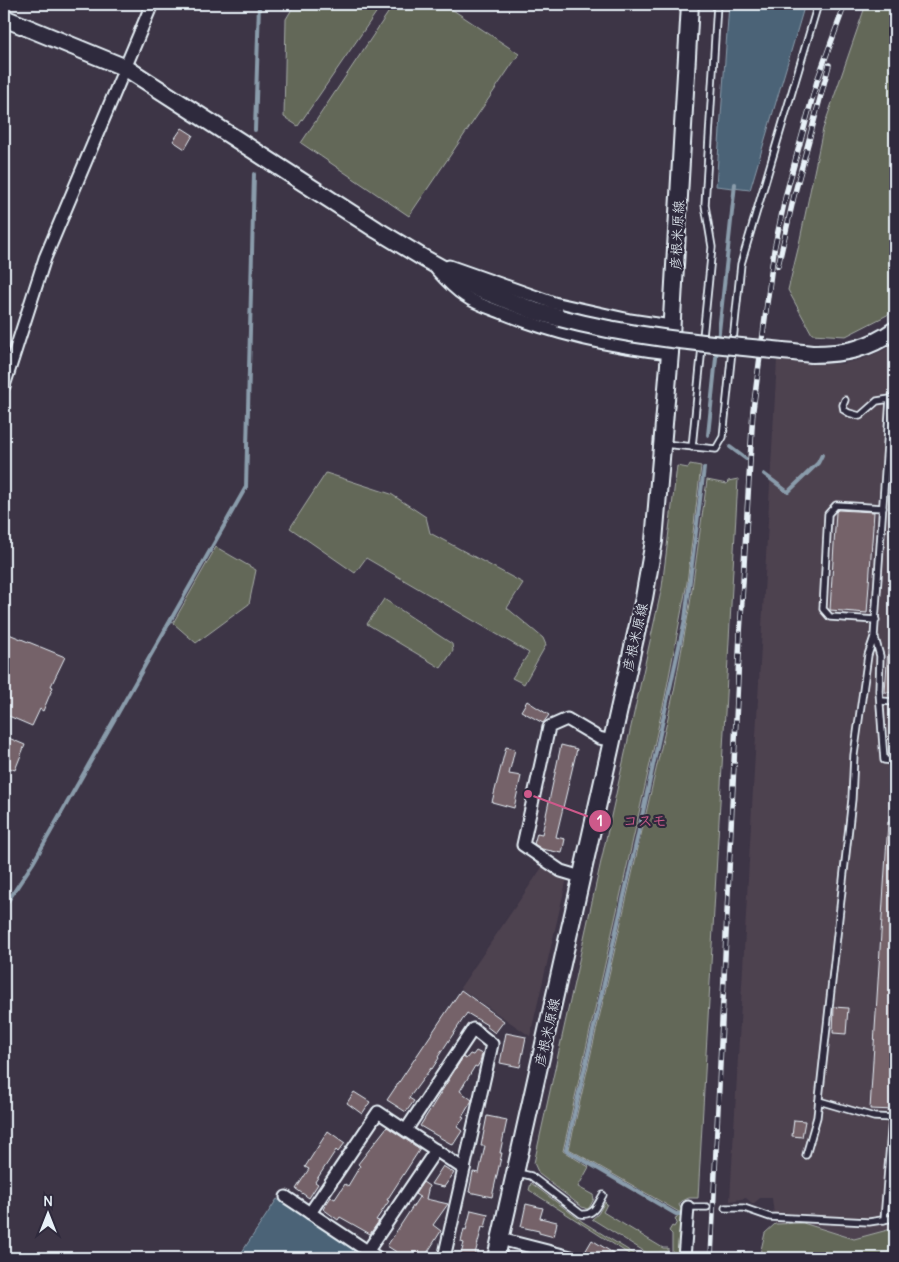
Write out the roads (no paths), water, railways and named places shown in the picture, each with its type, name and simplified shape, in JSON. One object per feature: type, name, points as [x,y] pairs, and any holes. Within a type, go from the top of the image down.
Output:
[{"type":"main road","name":"彦根米原線","points":[[496,1258],[644,598],[653,550],[670,354],[690,4]]},
{"type":"main road","points":[[4,18],[126,68],[425,259],[479,289],[527,308],[604,329],[639,335],[812,354],[835,354],[859,349],[880,341],[895,330]]},
{"type":"street","points":[[4,386],[45,258],[152,4]]},
{"type":"street","points":[[425,259],[554,303],[630,320],[671,326]]},
{"type":"street","points":[[425,259],[456,290],[474,301],[504,314],[559,333],[670,354]]},
{"type":"street","points":[[581,877],[561,871],[523,845],[549,727],[567,719],[598,738],[612,741]]},
{"type":"street","points":[[406,1130],[473,1030],[492,1044],[444,1258]]},
{"type":"street","points":[[310,1213],[378,1112],[464,1169]]},
{"type":"street","points":[[365,1255],[436,1150]]},
{"type":"street","points":[[286,1197],[365,1255],[378,1258]]},
{"type":"street","points":[[684,1258],[688,1207]]},
{"type":"street","points":[[500,1239],[547,1254],[565,1253]]},
{"type":"lane","points":[[692,447],[712,247],[706,205],[717,4]]},
{"type":"lane","points":[[663,444],[716,449],[723,437],[741,264],[818,4]]},
{"type":"lane","points":[[806,1155],[819,1101],[852,799],[854,755],[868,655],[874,637],[876,620],[883,508],[893,398],[877,401],[860,416],[844,410],[845,400]]},
{"type":"lane","points":[[876,620],[830,617],[823,609],[828,514],[836,505],[883,508]]},
{"type":"lane","points":[[874,637],[880,656],[884,760],[895,761]]},
{"type":"lane","points":[[881,701],[895,702]]},
{"type":"lane","points":[[819,1101],[874,1117],[893,1118],[884,1220]]},
{"type":"lane","points":[[516,1172],[531,1176],[581,1214],[585,1215],[594,1211],[603,1195]]},
{"type":"lane","points":[[688,1207],[707,1208]]},
{"type":"lane","points":[[725,1208],[744,1208],[770,1217],[869,1222],[895,1218]]},
{"type":"water","points":[[729,4],[805,4],[750,190],[716,186]]},
{"type":"water","points":[[277,1199],[353,1249],[354,1254],[351,1258],[238,1258]]},
{"type":"waterway","points":[[255,130],[259,4]]},
{"type":"waterway","points":[[4,907],[33,863],[246,487],[254,174]]},
{"type":"waterway","points":[[718,341],[735,184]]},
{"type":"waterway","points":[[708,435],[717,348]]},
{"type":"waterway","points":[[730,447],[746,459]]},
{"type":"waterway","points":[[764,474],[788,492],[818,463],[822,455]]},
{"type":"waterway","points":[[684,1214],[676,1214],[566,1150],[685,619],[704,468]]},
{"type":"railway","points":[[711,1258],[740,634],[753,410],[774,250],[786,194],[817,81],[845,4]]},
{"type":"railway","points":[[778,266],[794,196],[829,65]]},
{"type":"place","name":"コスモ","points":[[528,794]]}]
